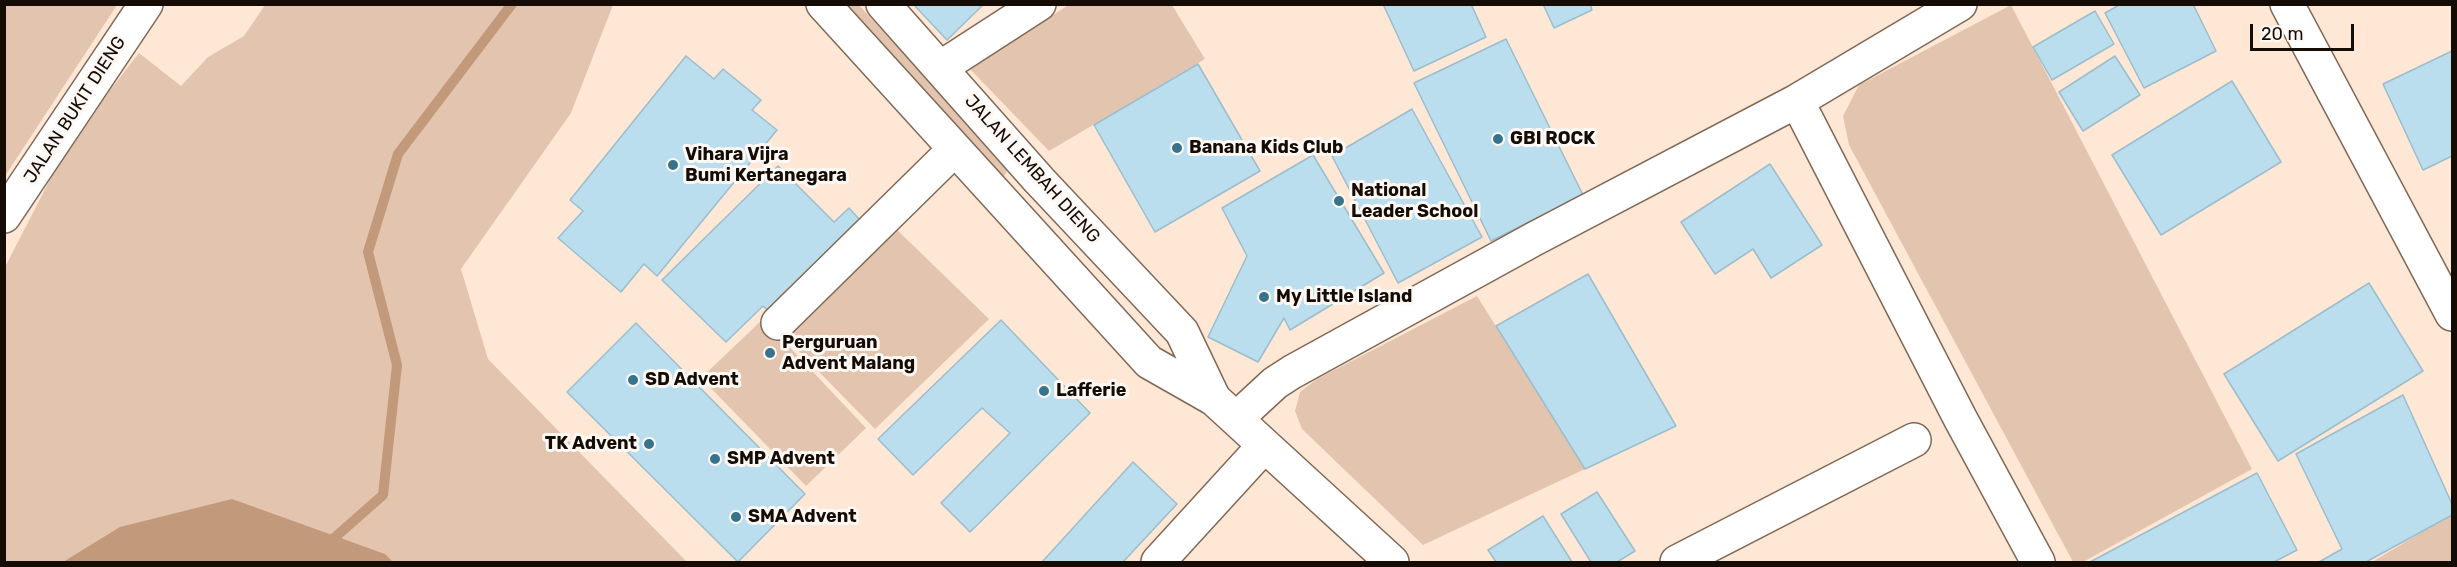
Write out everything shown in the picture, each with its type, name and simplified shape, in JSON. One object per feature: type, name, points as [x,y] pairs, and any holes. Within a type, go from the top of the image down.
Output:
[{"type":"street","name":"JALAN BUKIT DIENG","points":[[4,216],[146,4]]},
{"type":"street","points":[[824,4],[1149,362],[1225,409],[1392,562]]},
{"type":"street","name":"JALAN LEMBAH DIENG","points":[[883,4],[1039,180],[1182,332],[1225,409]]},
{"type":"street","points":[[940,68],[1039,4]]},
{"type":"street","points":[[1225,409],[1534,239],[1797,101],[1960,4]]},
{"type":"street","points":[[2287,4],[2452,314]]},
{"type":"street","points":[[1797,101],[1960,418],[2038,562]]},
{"type":"street","points":[[778,323],[955,149]]},
{"type":"street","points":[[1008,207],[1039,180]]},
{"type":"street","points":[[1149,362],[1182,332]]},
{"type":"street","points":[[1677,562],[1914,440]]},
{"type":"street","points":[[1158,562],[1264,446]]},
{"type":"shaded area","points":[[842,4],[859,5],[1006,166],[1005,175],[1000,178]]},
{"type":"shaded area","points":[[1070,4],[1172,5],[1205,59],[1049,151],[970,69]]},
{"type":"shaded area","points":[[4,5],[117,5],[5,176]]},
{"type":"shaded area","points":[[265,5],[613,5],[571,113],[461,269],[488,359],[687,562],[5,562],[5,267],[53,174],[111,89],[139,53],[181,86],[208,57],[244,36]]},
{"type":"shaded area","points":[[2011,5],[2252,469],[2083,562],[2073,562],[1849,145],[1843,116],[1859,85]]},
{"type":"shaded area","points":[[889,222],[989,319],[875,429],[778,330]]},
{"type":"shaded area","points":[[1477,296],[1585,469],[1423,545],[1302,429],[1295,411],[1300,392],[1317,379]]},
{"type":"shaded area","points":[[763,319],[866,428],[806,486],[701,378]]},
{"type":"shaded area","points":[[232,499],[385,554],[393,562],[63,562],[120,527]]},
{"type":"shaded area","points":[[2452,514],[2452,562],[2372,562]]},
{"type":"building","points":[[916,4],[984,4],[947,40],[915,6]]},
{"type":"building","points":[[1383,4],[1471,4],[1486,37],[1414,71]]},
{"type":"building","points":[[1543,4],[1590,4],[1592,10],[1554,28]]},
{"type":"building","points":[[2121,4],[2193,4],[2216,51],[2144,88],[2105,13]]},
{"type":"building","points":[[2095,11],[2114,44],[2052,80],[2033,47]]},
{"type":"building","name":"GBI ROCK","points":[[1506,39],[1583,195],[1491,241],[1414,83]]},
{"type":"building","points":[[2452,51],[2452,156],[2423,170],[2383,84]]},
{"type":"building","name":"Vihara Vijra Bumi Kertanegara","points":[[686,56],[714,79],[723,69],[761,100],[752,110],[777,130],[657,276],[644,264],[621,292],[558,238],[583,211],[570,200]]},
{"type":"building","points":[[2115,56],[2140,95],[2083,131],[2059,92]]},
{"type":"building","name":"Banana Kids Club","points":[[1198,64],[1260,171],[1155,232],[1094,125]]},
{"type":"building","points":[[2232,81],[2281,162],[2161,235],[2112,155]]},
{"type":"building","points":[[1412,109],[1482,237],[1398,283],[1332,156]]},
{"type":"building","points":[[1313,155],[1384,273],[1290,330],[1284,318],[1258,362],[1208,337],[1247,256],[1222,208]]},
{"type":"building","points":[[1770,164],[1822,245],[1771,278],[1753,249],[1715,274],[1681,222]]},
{"type":"building","points":[[778,166],[834,222],[849,208],[868,229],[777,319],[763,306],[726,342],[662,280]]},
{"type":"building","points":[[1588,274],[1676,426],[1585,469],[1496,326]]},
{"type":"building","points":[[2369,283],[2423,371],[2278,461],[2224,374]]},
{"type":"building","points":[[1001,320],[1090,413],[970,532],[941,503],[1010,433],[982,408],[913,475],[878,439]]},
{"type":"building","points":[[636,323],[805,494],[738,562],[567,392]]},
{"type":"building","points":[[2403,395],[2452,504],[2452,515],[2366,562],[2319,562],[2342,549],[2296,454]]},
{"type":"building","points":[[1133,462],[1177,504],[1123,562],[1042,562]]},
{"type":"building","points":[[2257,473],[2297,550],[2274,562],[2090,562]]},
{"type":"building","points":[[1597,492],[1635,551],[1617,562],[1591,562],[1561,514]]},
{"type":"building","points":[[1543,516],[1572,562],[1496,562],[1488,550]]},
{"type":"waterway","points":[[307,562],[383,495],[397,365],[368,252],[398,154],[512,4]]},
{"type":"place","name":"GBI ROCK","points":[[1498,139]]},
{"type":"place","name":"Banana Kids Club","points":[[1177,148]]},
{"type":"place","name":"Vihara Vijra Bumi Kertanegara","points":[[673,165]]},
{"type":"place","name":"National Leader School","points":[[1339,201]]},
{"type":"place","name":"My Little Island","points":[[1264,297]]},
{"type":"place","name":"Perguruan Advent Malang","points":[[770,353]]},
{"type":"place","name":"SD Advent","points":[[633,380]]},
{"type":"place","name":"Lafferie","points":[[1044,391]]},
{"type":"place","name":"TK Advent","points":[[649,444]]},
{"type":"place","name":"SMP Advent","points":[[715,459]]},
{"type":"place","name":"SMA Advent","points":[[736,517]]}]
